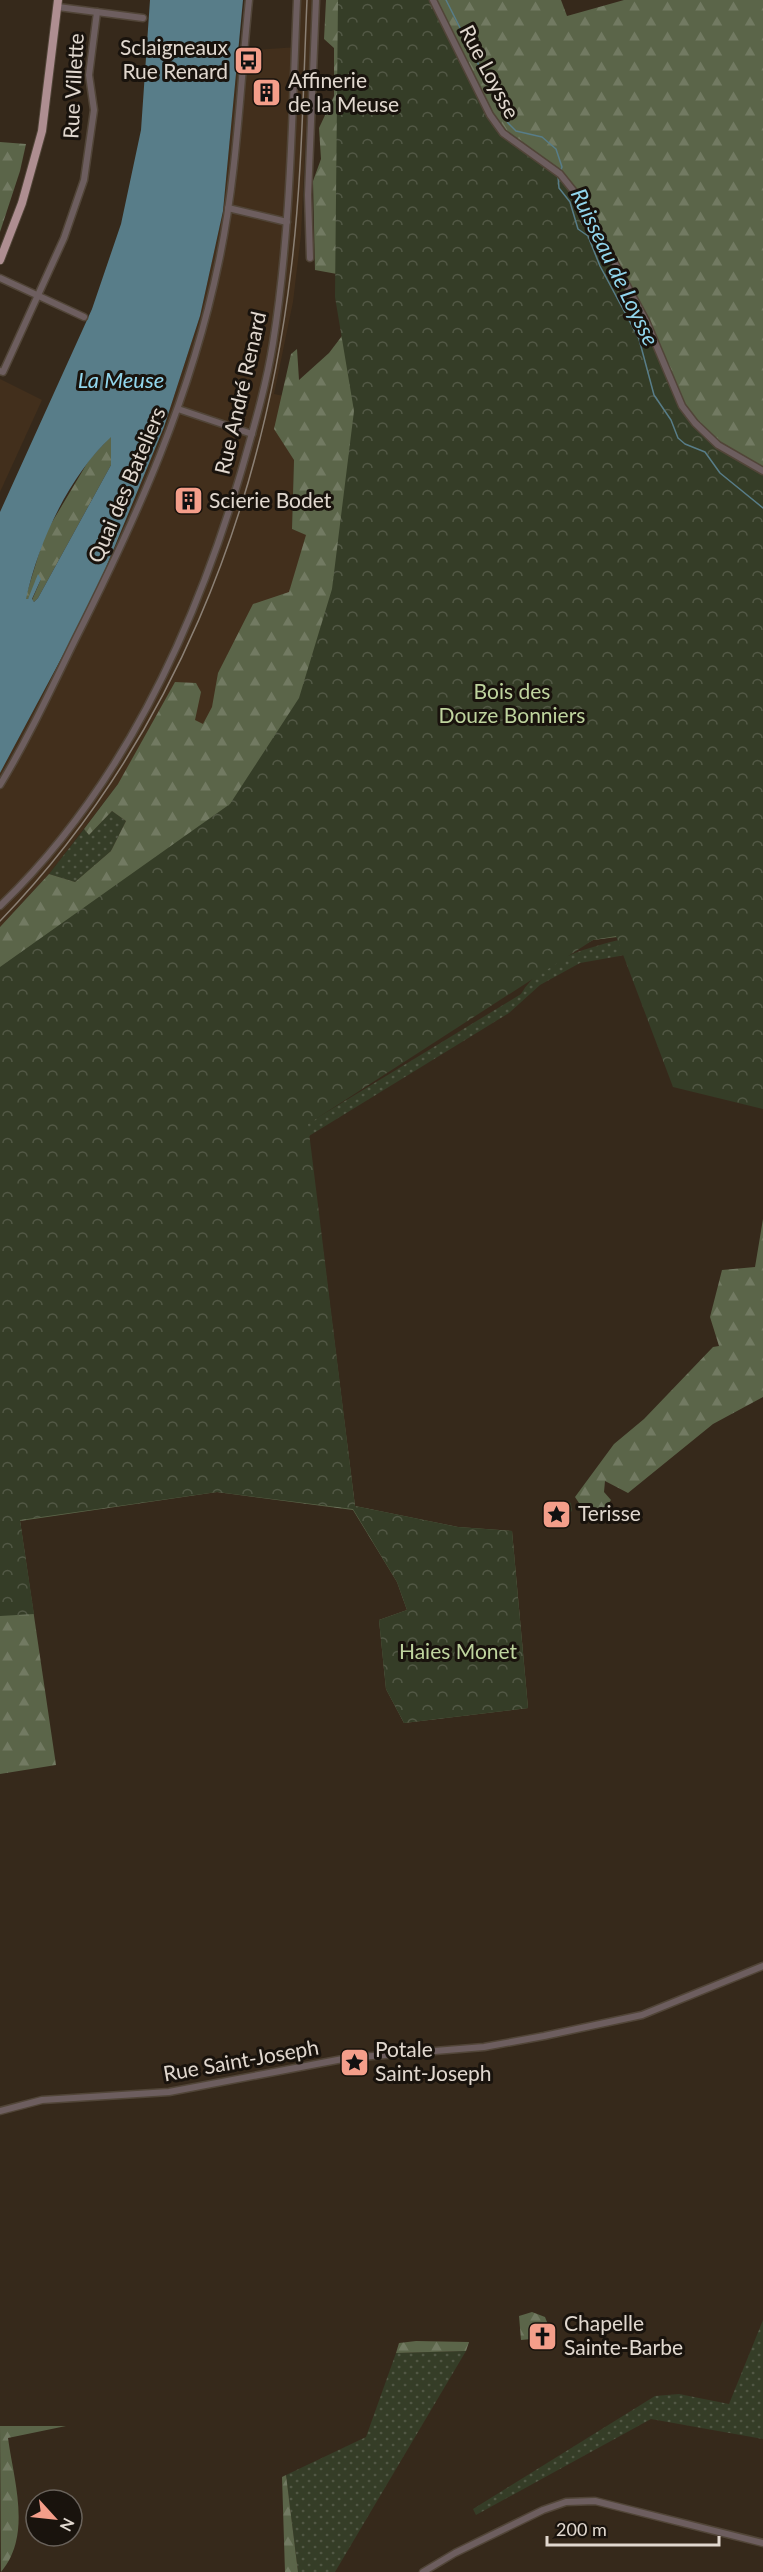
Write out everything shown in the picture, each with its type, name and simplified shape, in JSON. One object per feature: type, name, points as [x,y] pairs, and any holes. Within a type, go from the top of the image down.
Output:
[{"type":"main road","name":"Rue Villette","points":[[0,260],[25,192],[42,131],[58,4]]},
{"type":"street","name":"Quai des Bateliers","points":[[0,785],[126,536],[155,472],[202,334],[219,261],[228,208],[238,135],[249,0]]},
{"type":"street","name":"Rue André Renard","points":[[0,906],[67,831],[131,738],[164,674],[225,526],[252,434],[273,345],[287,222],[297,0]]},
{"type":"street","points":[[310,258],[308,195],[316,0]]},
{"type":"street","name":"Rue Loysse","points":[[433,0],[490,116],[503,133],[559,173],[580,199],[630,288],[682,406],[695,423],[718,445],[763,471]]},
{"type":"street","name":"Rue Villette","points":[[58,4],[143,18]]},
{"type":"street","name":"Rue Villette","points":[[0,371],[3,372],[38,296],[74,214],[84,180],[94,110],[89,75],[97,12]]},
{"type":"street","points":[[228,208],[287,222]]},
{"type":"street","points":[[0,278],[84,317]]},
{"type":"street","points":[[178,409],[252,434]]},
{"type":"street","name":"Rue Saint-Joseph","points":[[0,2111],[42,2100],[169,2092],[348,2058],[484,2047],[544,2036],[642,2015],[763,1966]]},
{"type":"street","points":[[423,2572],[454,2553],[566,2502],[595,2500],[763,2543]]},
{"type":"shaded area","points":[[300,0],[312,0],[301,235],[293,302],[274,394],[309,401],[294,459],[292,529],[307,535],[283,613],[228,725],[118,784],[49,874],[0,927],[0,773],[93,599],[164,427],[200,316],[223,211],[238,51],[298,47]]},
{"type":"shaded area","points":[[0,379],[42,400],[0,492]]},
{"type":"green space","name":"Bois des Douze Bonniers","points":[[326,0],[561,0],[567,16],[624,0],[763,0],[763,1108],[625,936],[593,940],[487,995],[307,1124],[355,1506],[458,1527],[512,1531],[528,1708],[404,1723],[386,1689],[379,1620],[407,1610],[397,1582],[353,1510],[217,1492],[20,1521],[56,1765],[0,1774],[0,927],[49,874],[75,882],[111,851],[126,821],[112,811],[89,835],[84,829],[118,784],[175,682],[196,683],[201,692],[195,720],[203,724],[212,707],[218,673],[253,604],[289,592],[306,535],[292,529],[294,460],[274,429],[291,354],[297,349],[299,380],[329,353],[348,328],[337,274],[315,270],[313,181],[321,159],[319,128],[334,96],[334,48],[324,39]]},
{"type":"green space","name":"Bois des Douze Bonniers","points":[[338,0],[433,0],[490,115],[503,133],[565,178],[630,288],[682,406],[718,445],[763,471],[763,1109],[673,1087],[616,936],[593,940],[308,1124],[355,1506],[458,1527],[512,1531],[528,1708],[404,1723],[386,1689],[379,1620],[407,1610],[397,1582],[353,1509],[217,1492],[20,1520],[34,1614],[0,1616],[0,967],[230,804],[299,698],[332,589],[354,411],[335,297]]},
{"type":"green space","points":[[0,142],[26,144],[20,171],[0,232]]},
{"type":"green space","points":[[111,436],[111,465],[38,598],[34,602],[32,600],[41,579],[28,599],[25,599],[45,534],[89,460]]},
{"type":"green space","points":[[112,811],[126,821],[111,851],[75,882],[49,874],[84,829],[89,835]]},
{"type":"green space","points":[[626,938],[631,954],[580,963],[540,985],[509,1013],[309,1136],[307,1124],[521,994],[541,971],[553,963],[567,956]]},
{"type":"green space","points":[[763,1219],[763,1397],[713,1424],[628,1493],[605,1481],[604,1492],[611,1500],[596,1521],[585,1512],[575,1497],[614,1444],[644,1419],[713,1347],[719,1346],[710,1317],[722,1270],[755,1267]]},
{"type":"green space","name":"Terisse","points":[[564,1501],[571,1503],[572,1511],[554,1523],[548,1519],[545,1508],[550,1503]]},
{"type":"green space","points":[[532,2312],[545,2317],[553,2337],[521,2340],[519,2316]]},
{"type":"green space","points":[[763,2320],[763,2439],[651,2419],[476,2515],[473,2509],[655,2396],[679,2394],[729,2404]]},
{"type":"green space","points":[[469,2342],[466,2351],[396,2353],[399,2343]]},
{"type":"green space","points":[[466,2351],[335,2572],[298,2572],[286,2475],[366,2437],[396,2353]]},
{"type":"green space","points":[[0,2426],[66,2426],[8,2438],[17,2490],[18,2525],[16,2542],[1,2572]]},
{"type":"green space","points":[[286,2475],[298,2572],[285,2572],[282,2477]]},
{"type":"water","name":"La Meuse","points":[[150,0],[243,0],[223,211],[200,316],[164,427],[93,599],[0,773],[0,512],[92,309],[121,224],[141,130]],"holes":[[[111,437],[111,465],[38,598],[34,602],[32,599],[41,579],[38,574],[28,599],[26,599],[38,556],[57,512],[82,471]]]},
{"type":"waterway","name":"Ruisseau de Loysse","points":[[446,0],[508,123],[516,131],[542,137],[556,149],[562,167],[560,172]]},
{"type":"waterway","name":"Ruisseau de Loysse","points":[[558,176],[559,188],[570,202],[578,229],[588,236],[600,266],[639,339],[654,395],[671,420],[678,438],[685,444],[705,452],[720,473],[763,508]]},
{"type":"railway","points":[[0,921],[60,852],[114,779],[160,701],[199,620],[231,536],[257,449],[277,360],[291,270],[300,169],[307,0]]},
{"type":"place","name":"Sclaigneaux Rue Renard","points":[[249,60]]},
{"type":"place","name":"Affinerie de la Meuse","points":[[267,93]]},
{"type":"place","name":"Scierie Bodet","points":[[188,501]]},
{"type":"place","name":"Terisse","points":[[557,1514]]},
{"type":"place","name":"Potale Saint-Joseph","points":[[354,2062]]},
{"type":"place","name":"Chapelle Sainte-Barbe","points":[[543,2336]]},
{"type":"park label","name":"Haies Monet","points":[[458,1652]]}]
